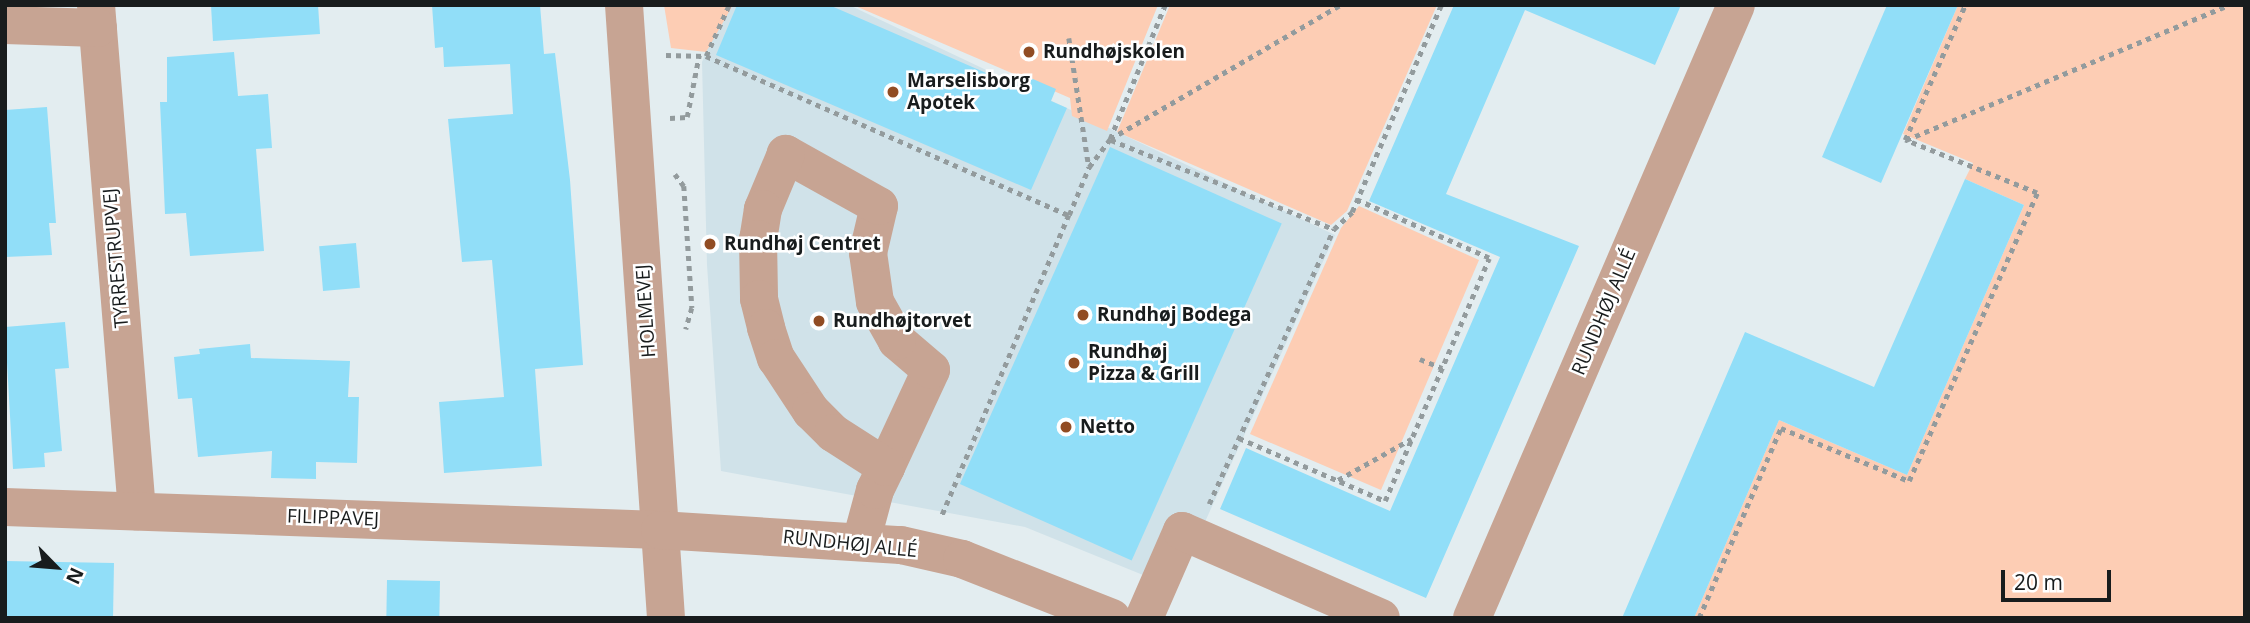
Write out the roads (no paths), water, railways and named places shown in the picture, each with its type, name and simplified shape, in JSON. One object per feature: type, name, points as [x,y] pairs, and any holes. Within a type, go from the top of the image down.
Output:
[{"type":"street","name":"HOLMEVEJ","points":[[624,5],[666,618]]},
{"type":"street","name":"RUNDHØJ ALLÉ","points":[[1472,618],[1736,5]]},
{"type":"street","points":[[5,25],[97,17]]},
{"type":"street","name":"TYRRESTRUPVEJ","points":[[97,17],[137,511]]},
{"type":"street","points":[[861,542],[886,467],[931,370],[897,341],[875,302],[868,253],[879,206],[786,154],[763,209],[758,239],[759,299],[766,328],[786,376],[811,411],[833,433],[886,467]]},
{"type":"street","name":"FILIPPAVEJ","points":[[5,507],[660,530]]},
{"type":"street","name":"RUNDHØJ ALLÉ","points":[[660,530],[861,542],[931,552],[962,559],[1112,618]]},
{"type":"street","points":[[1144,618],[1182,531],[1381,618]]},
{"type":"place","name":"Rundhøjskolen","points":[[1029,52]]},
{"type":"place","name":"Marselisborg Apotek","points":[[893,92]]},
{"type":"place","name":"Rundhøj Centret","points":[[710,244]]},
{"type":"place","name":"Rundhøj Bodega","points":[[1083,315]]},
{"type":"place","name":"Rundhøjtorvet","points":[[819,321]]},
{"type":"place","name":"Rundhøj Pizza & Grill","points":[[1074,363]]},
{"type":"place","name":"Netto","points":[[1066,427]]}]
